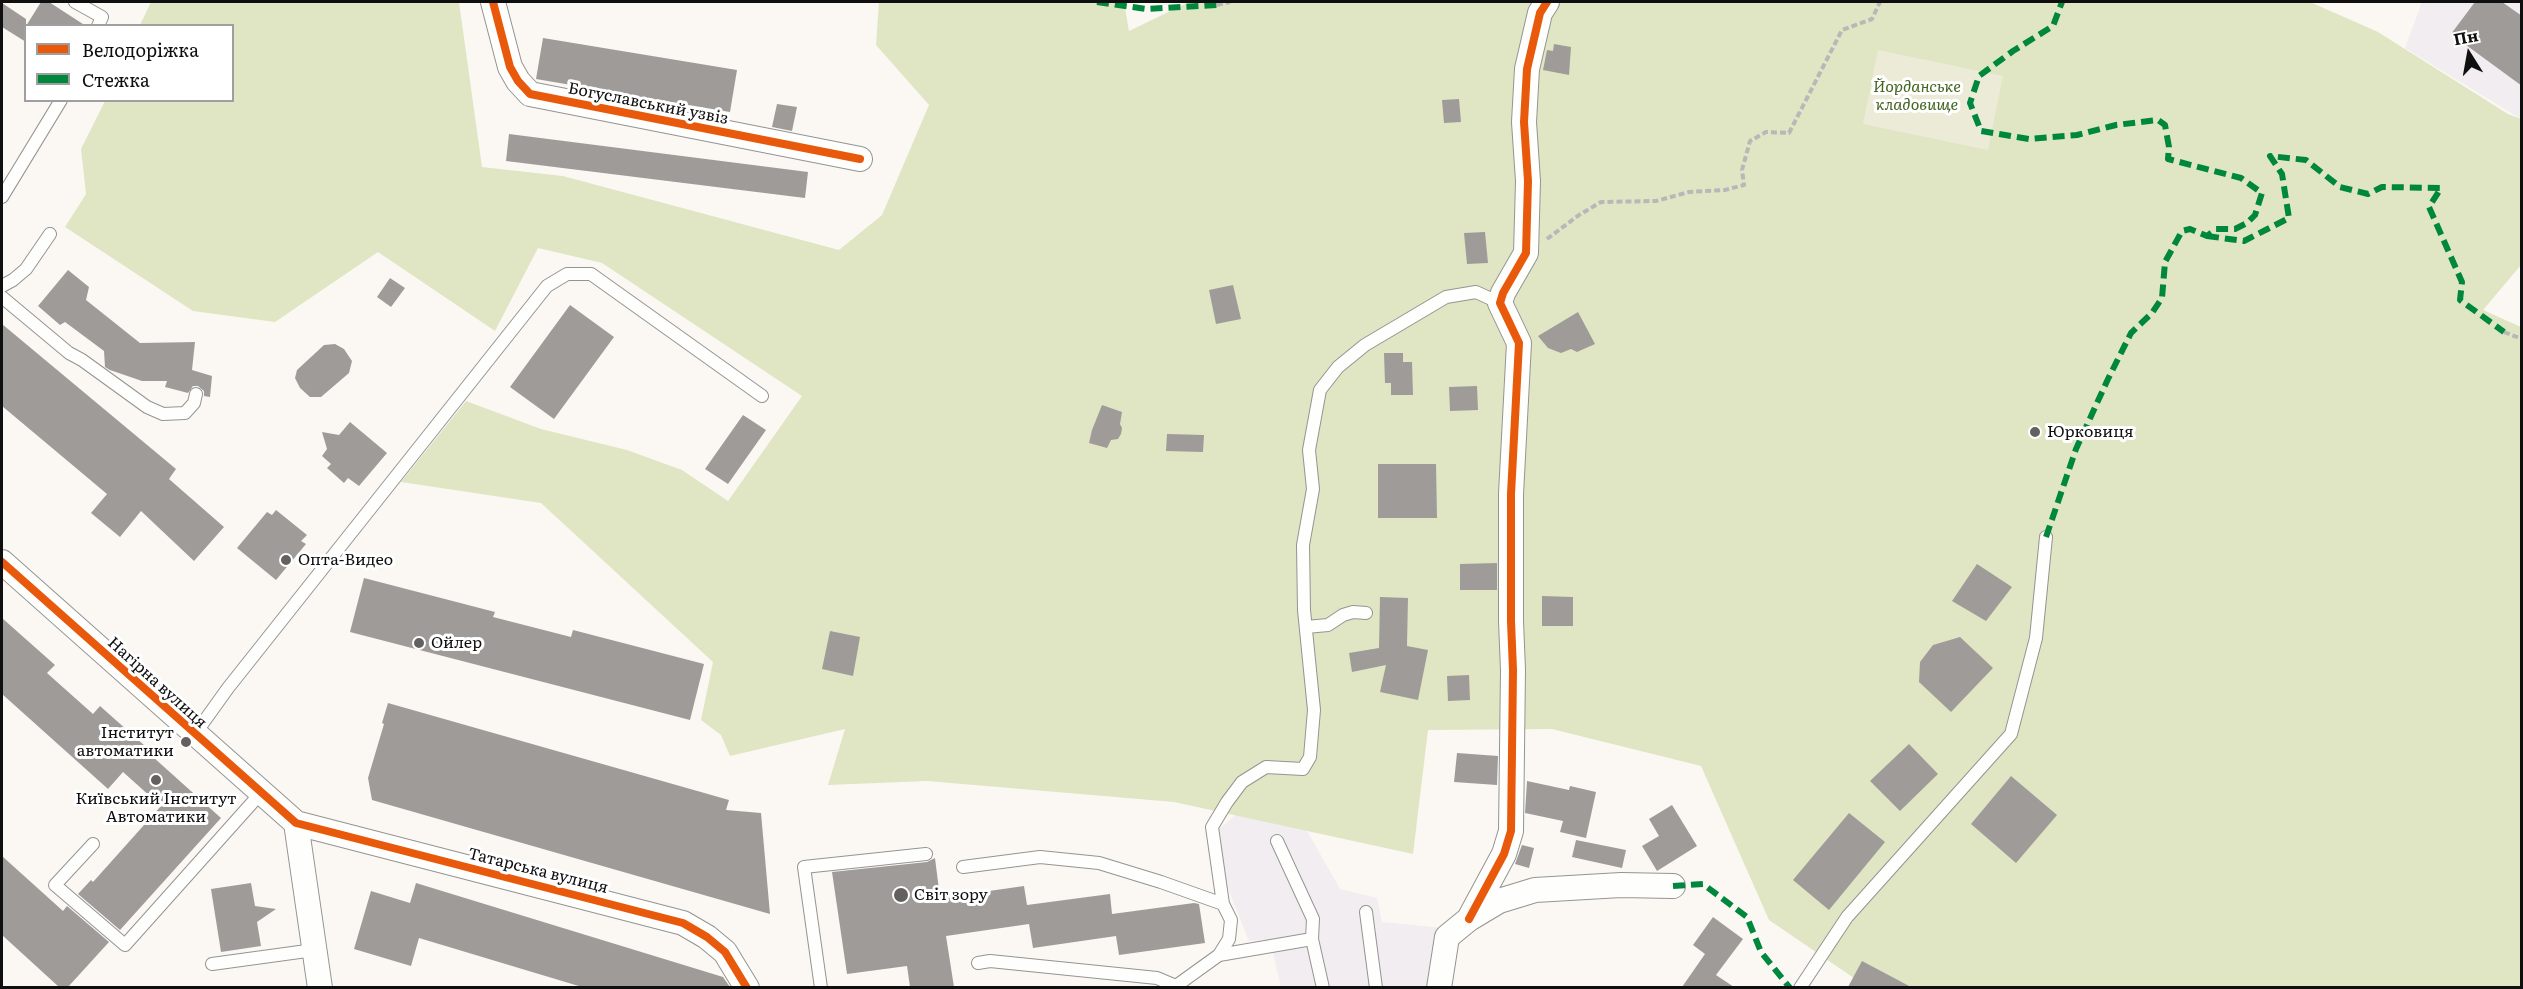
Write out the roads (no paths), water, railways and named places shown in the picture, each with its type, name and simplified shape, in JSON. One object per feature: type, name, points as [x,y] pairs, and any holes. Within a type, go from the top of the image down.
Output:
[{"type":"street","name":"Богуславський узвіз","points":[[493,2],[510,67],[518,81],[530,94],[860,159]]},
{"type":"street","points":[[1469,919],[1504,854],[1511,831],[1513,670],[1511,494],[1519,343],[1500,303],[1503,293],[1526,253],[1528,181],[1524,122],[1527,69],[1540,13],[1547,2]]},
{"type":"street","name":"Нагірна вулиця","points":[[2,562],[260,794],[296,823]]},
{"type":"street","points":[[296,823],[320,987]]},
{"type":"street","name":"Татарська вулиця","points":[[296,823],[683,923],[707,937],[725,952],[747,987]]},
{"type":"street","points":[[1438,987],[1447,937],[1469,919],[1499,901],[1535,884],[1673,886]]},
{"type":"lane","points":[[75,2],[102,17],[99,24]]},
{"type":"lane","points":[[2,197],[60,102]]},
{"type":"lane","points":[[2,286],[26,269],[50,234]]},
{"type":"lane","points":[[195,734],[228,688],[547,286],[567,274],[591,274],[762,396]]},
{"type":"lane","points":[[978,963],[990,961],[1157,978],[1176,987],[1219,955],[1229,939],[1231,920],[1222,904],[1212,827],[1242,782],[1266,767],[1303,769],[1310,757],[1314,710],[1306,627],[1303,545],[1313,489],[1309,450],[1320,390],[1338,368],[1365,345],[1446,297],[1476,292],[1500,303]]},
{"type":"lane","points":[[2,297],[69,353],[147,408],[163,414],[185,413],[195,403],[196,394]]},
{"type":"lane","points":[[1800,987],[1847,917],[2011,734],[2036,638],[2046,537]]},
{"type":"lane","points":[[1306,627],[1328,626],[1343,615],[1353,612],[1366,613]]},
{"type":"lane","points":[[93,844],[55,885],[125,945],[260,794]]},
{"type":"lane","points":[[1277,841],[1313,919],[1312,939],[1323,987]]},
{"type":"lane","points":[[821,987],[804,867],[926,854]]},
{"type":"lane","points":[[963,867],[1040,857],[1099,863],[1222,904]]},
{"type":"lane","points":[[1366,912],[1376,987]]},
{"type":"lane","points":[[1219,955],[1312,939]]},
{"type":"lane","points":[[212,964],[314,950]]},
{"type":"place","name":"Юрковиця","points":[[2035,432]]},
{"type":"place","name":"Опта-Видео","points":[[286,560]]},
{"type":"place","name":"Ойлер","points":[[419,643]]},
{"type":"place","name":"Інститут автоматики","points":[[186,742]]},
{"type":"place","name":"Київський Інститут Автоматики","points":[[156,780]]},
{"type":"place","name":"Світ зору","points":[[901,895]]},
{"type":"park label","name":"Йорданське кладовище","points":[[1917,96]]}]
